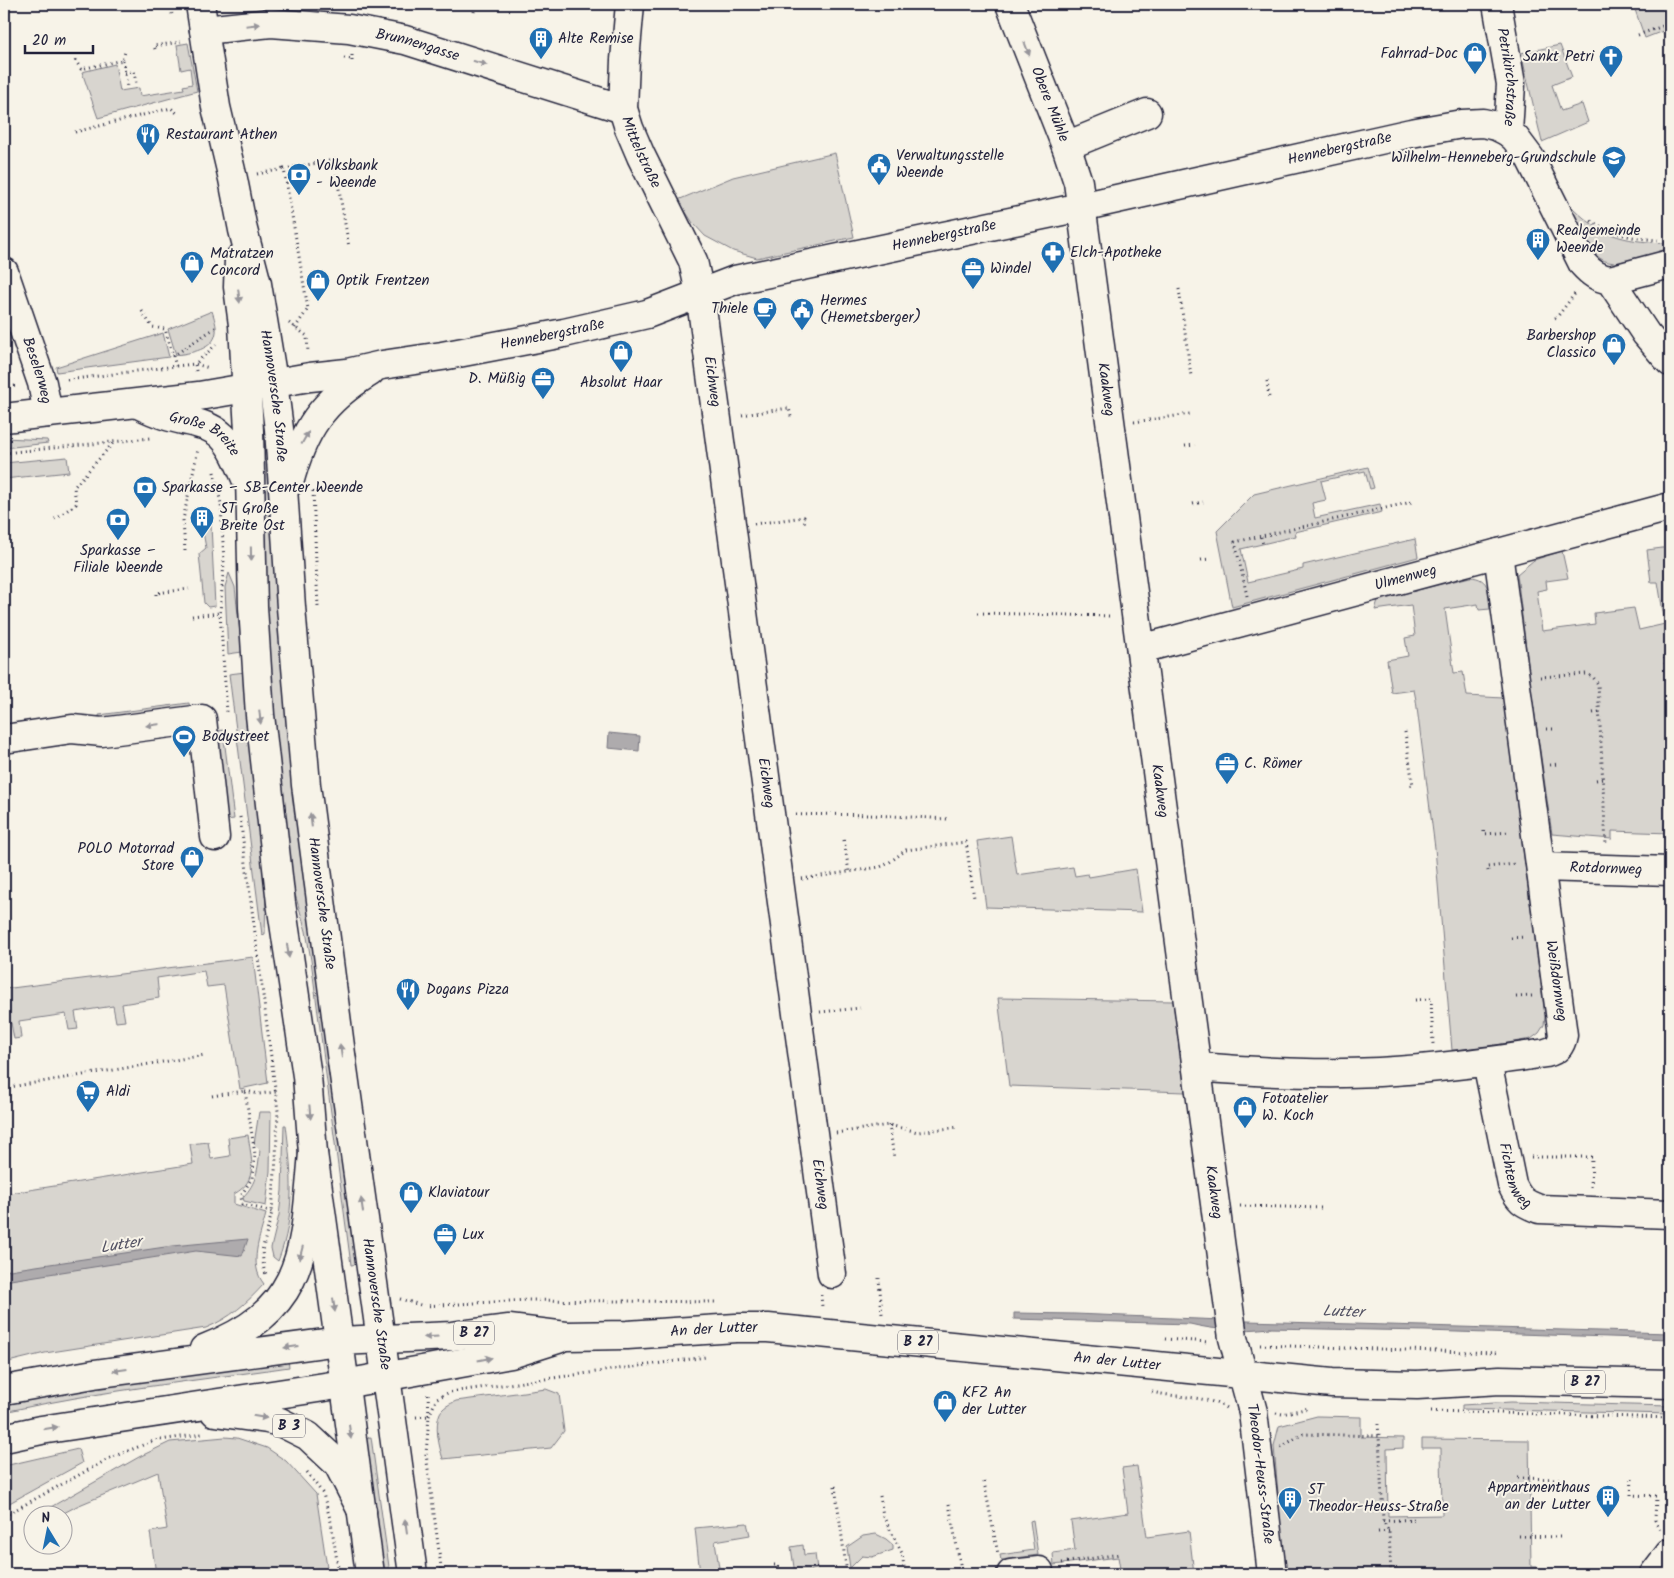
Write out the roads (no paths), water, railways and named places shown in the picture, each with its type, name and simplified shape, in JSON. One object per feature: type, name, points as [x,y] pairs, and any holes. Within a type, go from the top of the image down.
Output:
[{"type":"main road","name":"Mittelstraße","points":[[630,4],[623,109],[641,156],[693,261],[700,293]]},
{"type":"main road","name":"Obere Mühle","points":[[1010,4],[1066,146],[1078,182],[1082,206]]},
{"type":"main road","name":"Petrikirchstraße","points":[[1497,4],[1511,84],[1508,132],[1530,158],[1583,264],[1601,277],[1670,362]]},
{"type":"main road","name":"Brunnengasse","points":[[202,17],[339,27],[405,40],[623,109]]},
{"type":"main road","name":"Hannoversche Straße","points":[[202,17],[216,107],[234,179],[243,230],[238,287],[259,381],[278,429],[306,785],[413,1574]]},
{"type":"main road","points":[[1066,146],[1148,113]]},
{"type":"main road","name":"Hennebergstraße","points":[[259,381],[321,368],[382,365],[442,356],[623,320],[664,309],[735,280],[777,270],[1082,206],[1410,133],[1462,124],[1483,123],[1496,126],[1508,132]]},
{"type":"main road","name":"Kaakweg","points":[[1082,206],[1234,1341],[1243,1375]]},
{"type":"main road","points":[[1601,277],[1666,252]]},
{"type":"main road","name":"Beselerweg","points":[[4,272],[42,383],[48,412]]},
{"type":"main road","name":"Eichweg","points":[[700,293],[832,1274]]},
{"type":"main road","points":[[284,500],[298,450],[316,420],[332,400],[382,365]]},
{"type":"main road","name":"Hannoversche Straße","points":[[259,381],[250,431],[250,488],[253,607],[260,715],[281,903],[307,1076],[313,1153],[370,1574]]},
{"type":"main road","name":"Große Breite","points":[[4,418],[137,403],[164,391],[259,381]]},
{"type":"main road","name":"Große Breite","points":[[137,403],[155,413],[201,424],[215,430],[231,448],[250,488]]},
{"type":"main road","name":"Ulmenweg","points":[[1141,649],[1670,507]]},
{"type":"main road","name":"Weißdornweg","points":[[1197,1067],[1300,1072],[1379,1072],[1488,1062],[1546,1054],[1555,1051],[1561,1044],[1563,1035],[1498,553]]},
{"type":"main road","points":[[4,739],[72,729],[102,732],[215,718],[215,837]]},
{"type":"main road","name":"Rotdornweg","points":[[1541,867],[1670,870]]},
{"type":"main road","name":"Fichtenweg","points":[[1488,1062],[1512,1185],[1518,1198],[1538,1209],[1670,1214]]},
{"type":"main road","points":[[4,1390],[168,1363],[226,1340],[248,1328],[268,1310],[286,1288],[298,1262],[304,1241],[313,1153]]},
{"type":"main road","name":"An der Lutter","points":[[168,1363],[339,1341],[452,1336],[509,1329],[566,1336],[637,1335],[736,1328],[768,1328],[1342,1384],[1418,1385],[1500,1380],[1670,1384]]},
{"type":"main road","name":"An der Lutter","points":[[344,1384],[510,1354],[566,1336]]},
{"type":"main road","name":"Theodor-Heuss-Straße","points":[[1243,1375],[1265,1415],[1272,1574]]},
{"type":"main road","name":"B 27","points":[[176,1409],[344,1384]]},
{"type":"main road","name":"B 3","points":[[4,1438],[41,1430],[176,1409],[267,1418],[280,1422],[308,1436],[338,1464],[362,1511]]},
{"type":"main road","points":[[1654,1574],[1670,1553]]},
{"type":"main road","points":[[1005,1567],[1039,1571],[1050,1568]]},
{"type":"place","name":"Alte Remise","points":[[541,60]]},
{"type":"place","name":"Fahrrad-Doc","points":[[1475,75]]},
{"type":"place","name":"Sankt Petri","points":[[1611,78]]},
{"type":"place","name":"Restaurant Athen","points":[[148,156]]},
{"type":"place","name":"Wilhelm-Henneberg-Grundschule","points":[[1614,179]]},
{"type":"place","name":"Verwaltungsstelle Weende","points":[[879,186]]},
{"type":"place","name":"Volksbank - Weende","points":[[299,196]]},
{"type":"place","name":"Realgemeinde Weende","points":[[1538,261]]},
{"type":"place","name":"Elch-Apotheke","points":[[1053,274]]},
{"type":"place","name":"Matratzen Concord","points":[[192,284]]},
{"type":"place","name":"Windel","points":[[973,290]]},
{"type":"place","name":"Optik Frentzen","points":[[318,302]]},
{"type":"place","name":"Thiele","points":[[765,330]]},
{"type":"place","name":"Hermes (Hemetsberger)","points":[[802,331]]},
{"type":"place","name":"Barbershop Classico","points":[[1614,366]]},
{"type":"place","name":"Absolut Haar","points":[[621,373]]},
{"type":"place","name":"D. Müßig","points":[[543,400]]},
{"type":"place","name":"Sparkasse – SB-Center Weende","points":[[145,509]]},
{"type":"place","name":"ST Große Breite Ost","points":[[202,539]]},
{"type":"place","name":"Sparkasse – Filiale Weende","points":[[118,541]]},
{"type":"place","name":"Bodystreet","points":[[184,758]]},
{"type":"place","name":"C. Römer","points":[[1227,785]]},
{"type":"place","name":"POLO Motorrad Store","points":[[192,879]]},
{"type":"place","name":"Dogans Pizza","points":[[408,1011]]},
{"type":"place","name":"Aldi","points":[[88,1113]]},
{"type":"place","name":"Fotoatelier W. Koch","points":[[1245,1129]]},
{"type":"place","name":"Klaviatour","points":[[411,1214]]},
{"type":"place","name":"Lux","points":[[445,1256]]},
{"type":"place","name":"KFZ An der Lutter","points":[[945,1423]]},
{"type":"place","name":"Appartmenthaus an der Lutter","points":[[1608,1518]]},
{"type":"place","name":"ST Theodor-Heuss-Straße","points":[[1290,1520]]},
{"type":"water label","name":"Lutter","points":[[121,1245]]},
{"type":"water label","name":"Lutter","points":[[1343,1312]]}]
